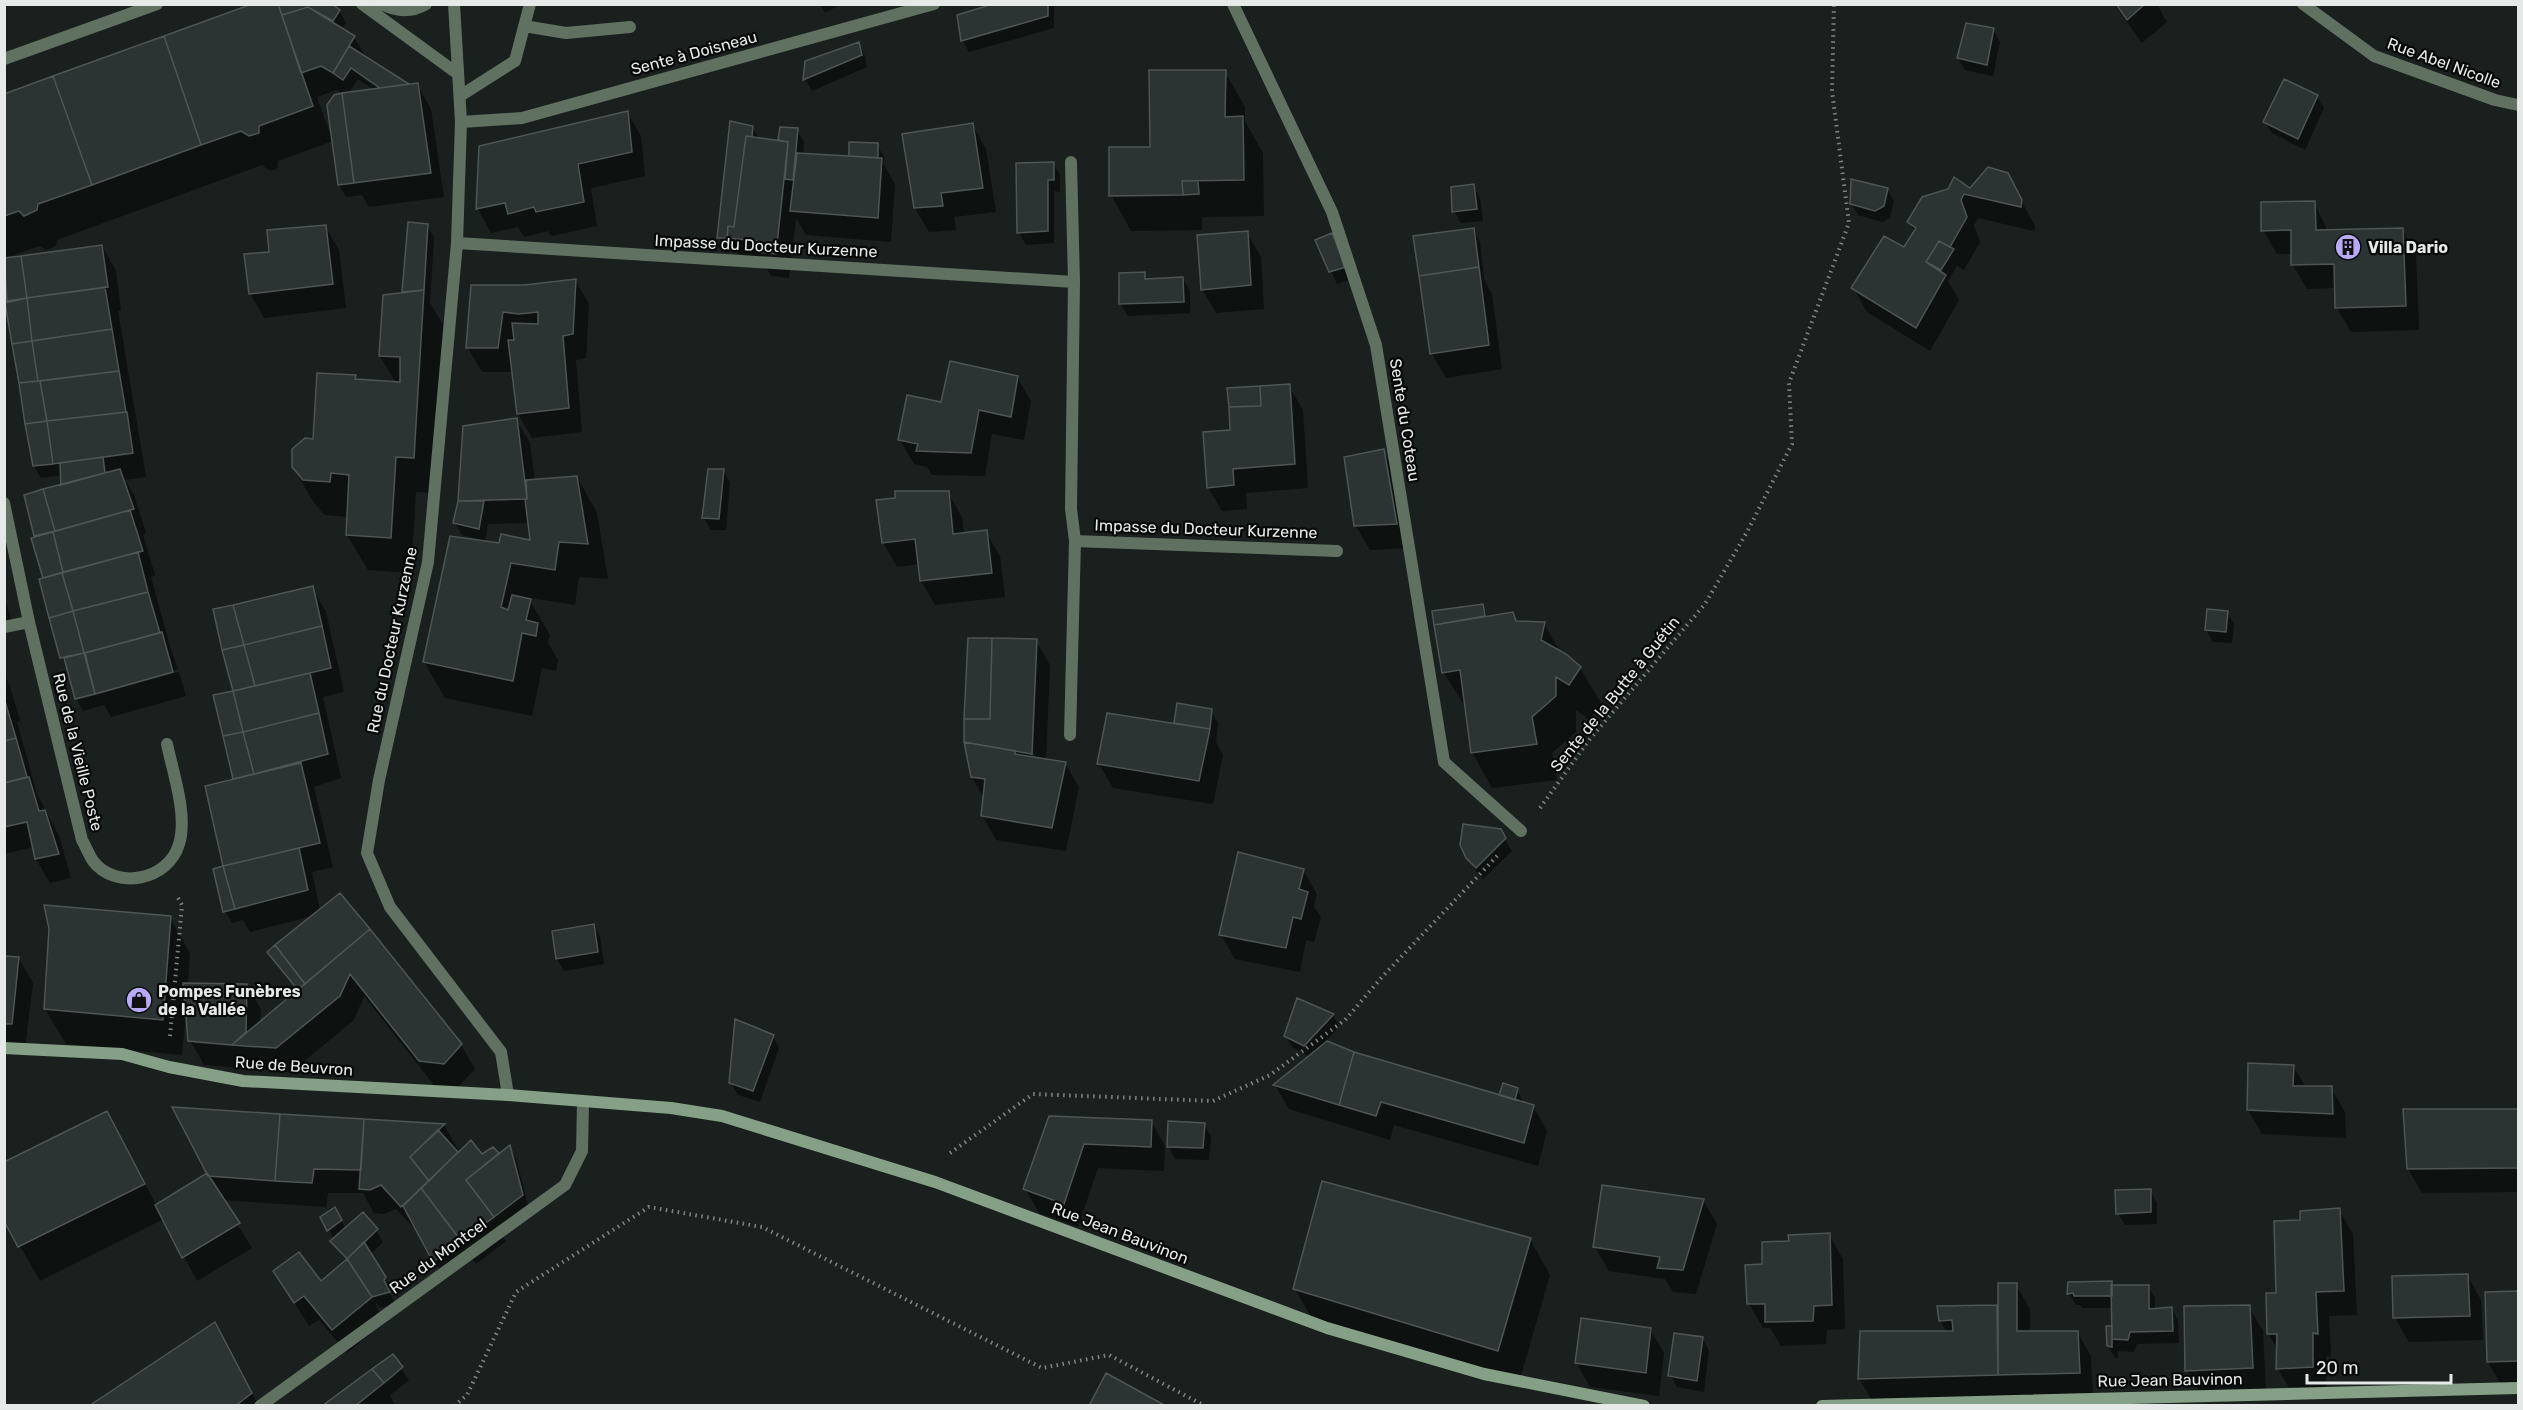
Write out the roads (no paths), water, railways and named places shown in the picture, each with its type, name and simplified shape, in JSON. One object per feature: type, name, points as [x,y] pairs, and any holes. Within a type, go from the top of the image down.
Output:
[{"type":"main road","name":"Rue de Beuvron","points":[[4,1048],[122,1054],[169,1067],[243,1081],[508,1095],[583,1103]]},
{"type":"main road","name":"Rue Jean Bauvinon","points":[[583,1103],[671,1108],[722,1116],[935,1182],[1327,1328],[1484,1374],[1644,1406]]},
{"type":"main road","name":"Rue Jean Bauvinon","points":[[1822,1406],[2518,1388]]},
{"type":"street","points":[[4,59],[157,4]]},
{"type":"street","points":[[362,4],[458,74]]},
{"type":"street","points":[[380,4],[404,35]]},
{"type":"street","points":[[380,4],[393,10],[406,11],[426,4]]},
{"type":"street","name":"Rue du Docteur Kurzenne","points":[[454,4],[461,122],[457,243],[428,562],[379,780],[367,853],[390,908],[501,1052],[508,1095]]},
{"type":"street","points":[[460,96],[515,61],[530,4]]},
{"type":"street","name":"Sente à Doisneau","points":[[461,122],[522,118],[934,4]]},
{"type":"street","name":"Sente du Coteau","points":[[1233,4],[1332,212],[1376,345],[1444,762],[1521,831]]},
{"type":"street","name":"Rue Abel Nicolle","points":[[2302,4],[2374,56],[2494,100],[2518,105]]},
{"type":"street","points":[[524,26],[566,33],[630,27]]},
{"type":"street","name":"Impasse du Docteur Kurzenne","points":[[1070,735],[1075,541],[1071,509],[1074,282],[1071,162]]},
{"type":"street","name":"Impasse du Docteur Kurzenne","points":[[457,243],[1074,282]]},
{"type":"street","name":"Rue de la Vieille Poste","points":[[4,504],[29,622],[82,840],[93,862],[111,875],[137,879],[153,874],[163,868],[175,855],[180,844],[183,822],[167,744]]},
{"type":"street","name":"Impasse du Docteur Kurzenne","points":[[1075,541],[1337,551]]},
{"type":"street","points":[[4,627],[29,622]]},
{"type":"street","name":"Rue du Montcel","points":[[260,1406],[566,1185],[582,1151],[583,1103]]},
{"type":"place","name":"Villa Dario","points":[[2348,247]]},
{"type":"place","name":"Pompes Funèbres de la Vallée","points":[[139,1000]]}]
